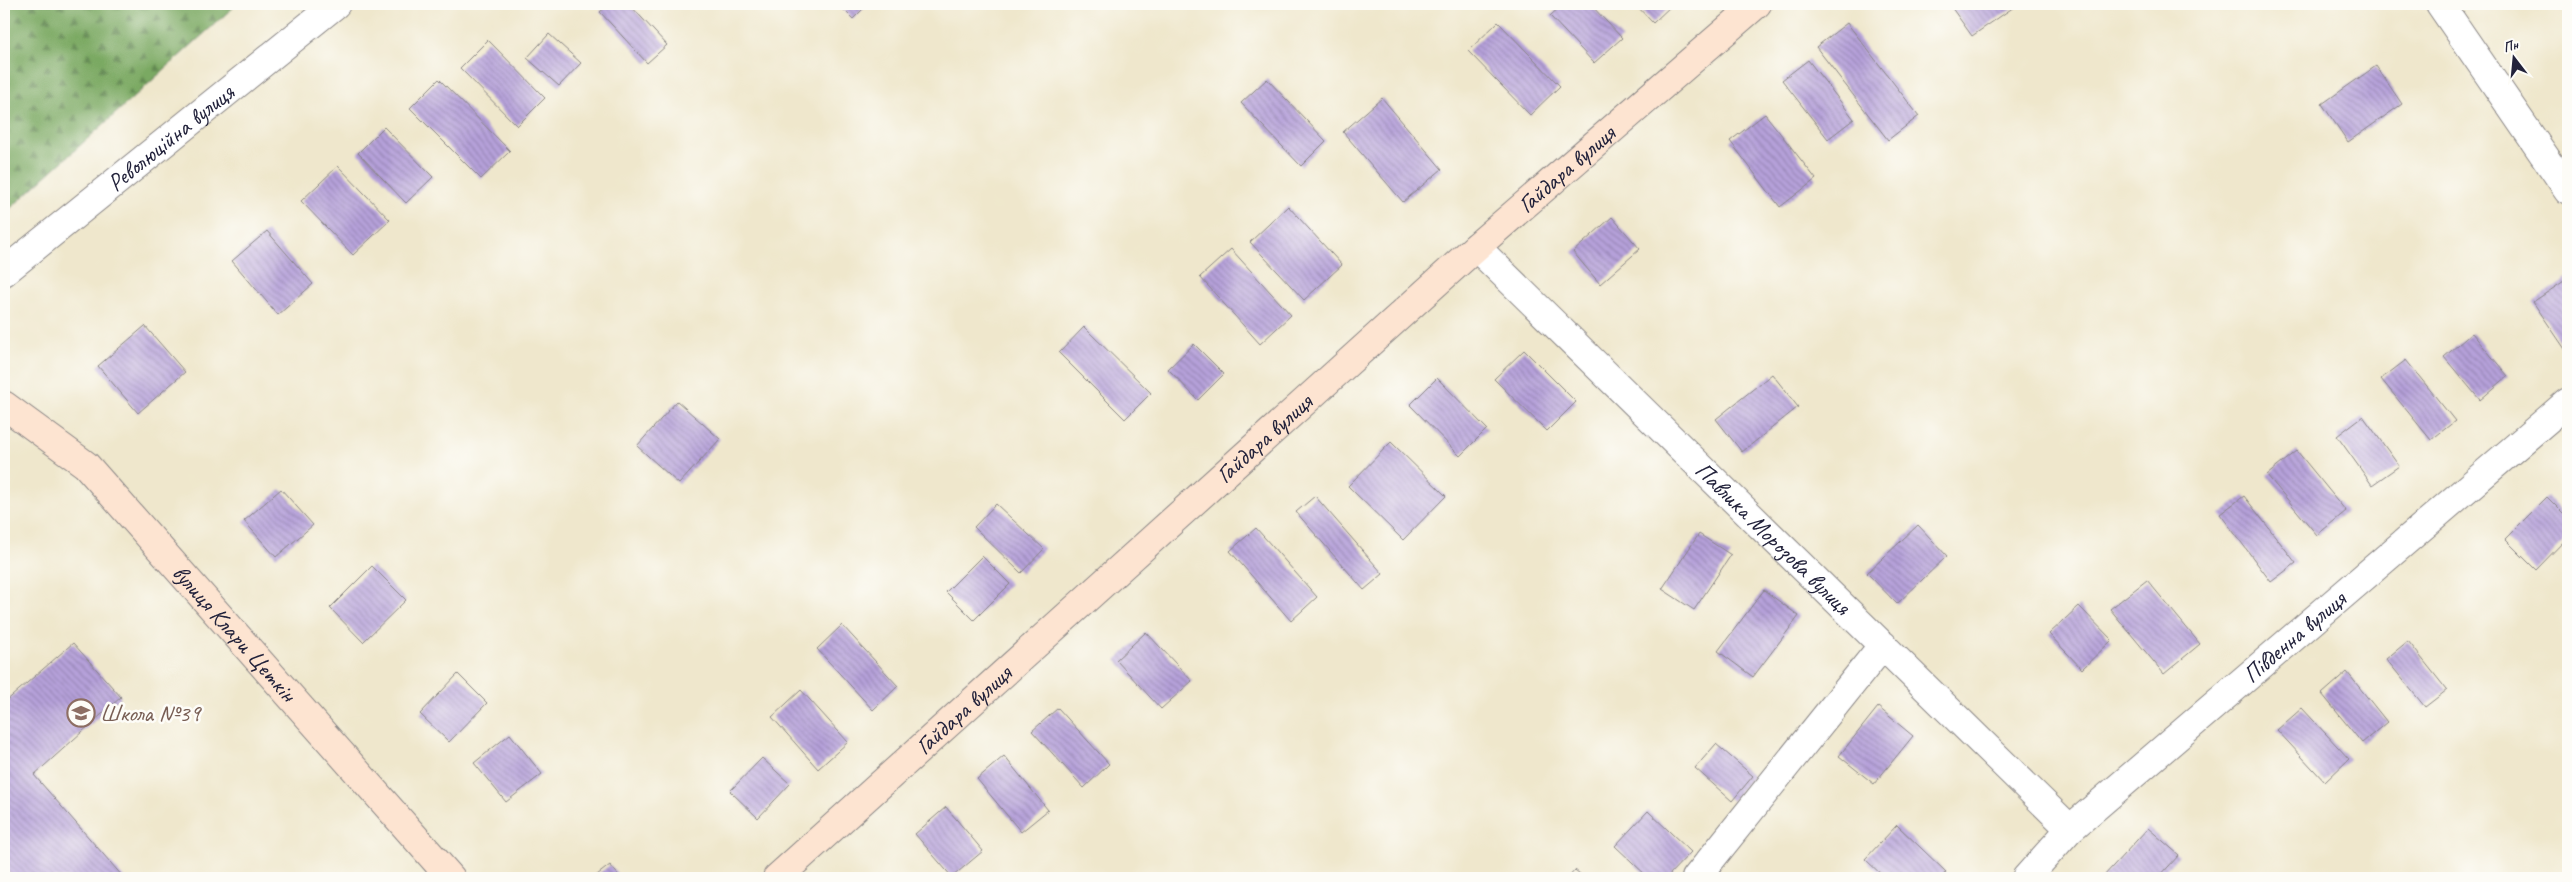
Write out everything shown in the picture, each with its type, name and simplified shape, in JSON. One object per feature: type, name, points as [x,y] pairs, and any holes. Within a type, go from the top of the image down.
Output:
[{"type":"street","name":"Революційна вулиця","points":[[4,272],[336,4]]},
{"type":"street","name":"Гайдара вулиця","points":[[777,878],[1476,248],[1757,4]]},
{"type":"street","points":[[2440,4],[2568,190]]},
{"type":"street","name":"Павлика Морозова вулиця","points":[[1476,248],[2070,829]]},
{"type":"street","name":"Південна вулиця","points":[[2026,878],[2070,829],[2568,402]]},
{"type":"street","name":"вулиця Клари Цеткін","points":[[4,405],[86,465],[450,878]]},
{"type":"street","points":[[1696,878],[1883,646]]},
{"type":"green space","points":[[4,4],[237,4],[4,214]]},
{"type":"building","points":[[609,4],[629,4],[667,45],[647,63],[600,12]]},
{"type":"building","points":[[838,4],[868,4],[853,19]]},
{"type":"building","points":[[1563,4],[1590,4],[1622,38],[1594,63],[1550,16]]},
{"type":"building","points":[[1635,4],[1673,4],[1653,23]]},
{"type":"building","points":[[1949,4],[2011,4],[2014,7],[1972,36]]},
{"type":"building","points":[[1498,22],[1560,86],[1530,115],[1468,51]]},
{"type":"building","points":[[1847,23],[1919,116],[1888,140],[1816,47]]},
{"type":"building","points":[[549,34],[581,63],[559,86],[527,58]]},
{"type":"building","points":[[488,40],[545,98],[517,126],[460,68]]},
{"type":"building","points":[[1808,60],[1854,119],[1828,139],[1782,80]]},
{"type":"building","points":[[2376,66],[2402,104],[2348,142],[2322,104]]},
{"type":"building","points":[[439,79],[510,151],[481,179],[410,108]]},
{"type":"building","points":[[1267,79],[1326,141],[1301,166],[1241,103]]},
{"type":"building","points":[[1382,98],[1442,169],[1403,202],[1343,132]]},
{"type":"building","points":[[1765,114],[1816,179],[1780,207],[1730,141]]},
{"type":"building","points":[[384,127],[433,177],[406,203],[358,153]]},
{"type":"building","points":[[338,166],[390,220],[353,255],[301,201]]},
{"type":"building","points":[[1288,206],[1342,265],[1304,300],[1250,242]]},
{"type":"building","points":[[1612,217],[1640,249],[1600,284],[1573,252]]},
{"type":"building","points":[[267,231],[313,284],[278,315],[232,261]]},
{"type":"building","points":[[1231,249],[1291,315],[1260,344],[1200,277]]},
{"type":"building","points":[[2567,279],[2568,351],[2567,352],[2533,302]]},
{"type":"building","points":[[145,326],[185,372],[138,413],[98,366]]},
{"type":"building","points":[[1084,327],[1151,393],[1125,419],[1059,353]]},
{"type":"building","points":[[2472,333],[2508,376],[2480,400],[2444,357]]},
{"type":"building","points":[[1194,344],[1224,374],[1198,400],[1168,369]]},
{"type":"building","points":[[1524,350],[1576,402],[1547,431],[1494,379]]},
{"type":"building","points":[[2406,360],[2455,421],[2431,440],[2381,379]]},
{"type":"building","points":[[1772,374],[1798,407],[1742,452],[1716,419]]},
{"type":"building","points":[[1437,378],[1487,429],[1460,456],[1410,405]]},
{"type":"building","points":[[677,401],[720,439],[679,484],[637,446]]},
{"type":"building","points":[[2363,416],[2399,466],[2372,485],[2337,436]]},
{"type":"building","points":[[1391,442],[1446,496],[1403,540],[1348,486]]},
{"type":"building","points":[[2297,451],[2346,511],[2317,535],[2267,475]]},
{"type":"building","points":[[281,489],[313,525],[276,557],[244,521]]},
{"type":"building","points":[[1315,496],[1383,574],[1364,590],[1296,512]]},
{"type":"building","points":[[2244,496],[2296,563],[2271,582],[2220,514]]},
{"type":"building","points":[[2547,497],[2568,518],[2568,537],[2536,570],[2505,539]]},
{"type":"building","points":[[996,504],[1044,549],[1021,573],[974,527]]},
{"type":"building","points":[[1918,525],[1947,556],[1897,604],[1867,573]]},
{"type":"building","points":[[1256,528],[1317,597],[1291,621],[1230,551]]},
{"type":"building","points":[[1699,534],[1731,555],[1694,610],[1662,589]]},
{"type":"building","points":[[982,556],[1010,584],[974,620],[946,592]]},
{"type":"building","points":[[372,566],[406,600],[363,642],[330,608]]},
{"type":"building","points":[[2147,580],[2200,644],[2164,674],[2110,609]]},
{"type":"building","points":[[1764,590],[1799,616],[1753,677],[1718,651]]},
{"type":"building","points":[[2079,606],[2112,640],[2082,669],[2049,634]]},
{"type":"building","points":[[842,625],[898,686],[873,710],[817,649]]},
{"type":"building","points":[[1146,632],[1192,681],[1161,709],[1116,660]]},
{"type":"building","points":[[2408,641],[2447,690],[2425,707],[2386,659]]},
{"type":"building","points":[[73,643],[121,697],[34,775],[124,878],[14,878],[4,867],[4,703]]},
{"type":"building","points":[[2347,672],[2387,722],[2362,743],[2322,694]]},
{"type":"building","points":[[458,674],[487,703],[449,742],[420,714]]},
{"type":"building","points":[[801,690],[848,742],[818,769],[772,717]]},
{"type":"building","points":[[1878,707],[1913,736],[1874,784],[1839,756]]},
{"type":"building","points":[[1058,708],[1109,764],[1084,788],[1032,731]]},
{"type":"building","points":[[2302,708],[2349,759],[2325,782],[2277,730]]},
{"type":"building","points":[[510,734],[542,774],[506,802],[474,763]]},
{"type":"building","points":[[1716,744],[1753,776],[1732,801],[1695,768]]},
{"type":"building","points":[[1004,756],[1048,810],[1021,832],[977,779]]},
{"type":"building","points":[[762,758],[790,784],[758,818],[730,791]]},
{"type":"building","points":[[946,807],[983,851],[952,877],[915,834]]},
{"type":"building","points":[[1648,811],[1691,852],[1666,878],[1649,878],[1615,846]]},
{"type":"building","points":[[1897,825],[1946,872],[1941,878],[1885,878],[1865,859]]},
{"type":"building","points":[[2148,828],[2179,855],[2158,878],[2102,878]]},
{"type":"building","points":[[610,865],[621,878],[593,878]]},
{"type":"building","points":[[1575,870],[1585,878],[1568,878]]},
{"type":"place","name":"Школа №39","points":[[81,713]]}]
